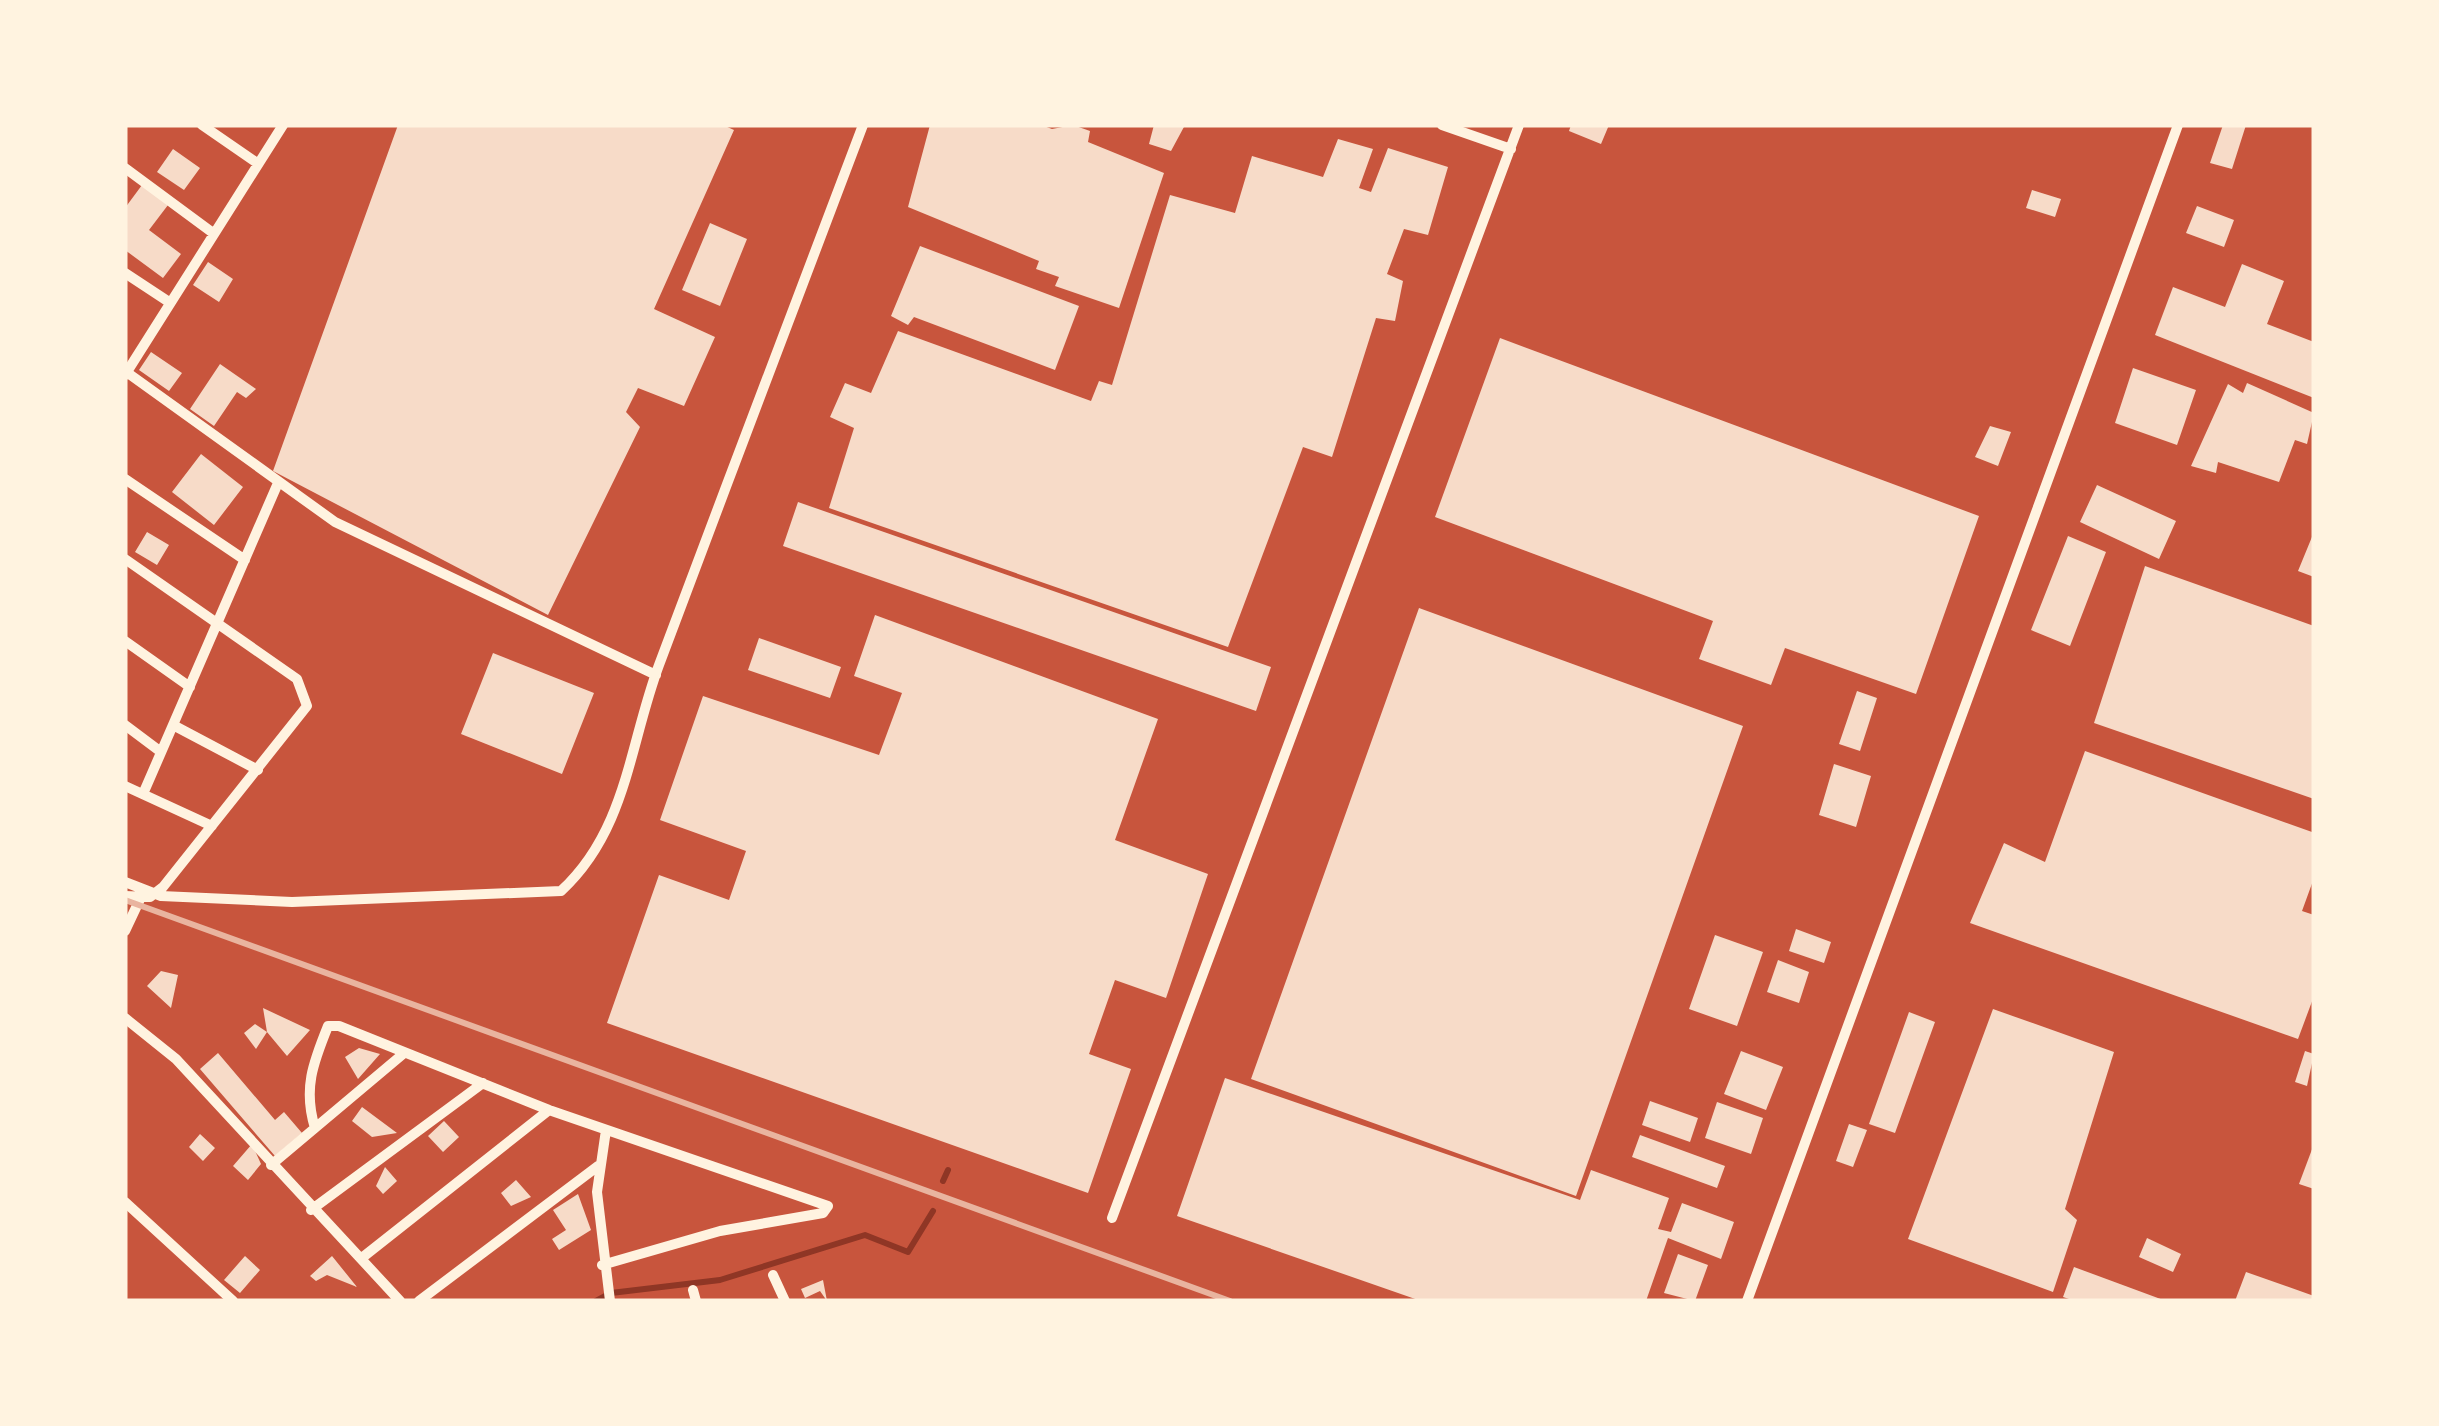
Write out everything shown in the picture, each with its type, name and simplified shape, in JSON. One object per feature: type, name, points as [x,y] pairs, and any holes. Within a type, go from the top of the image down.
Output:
[{"type":"street","points":[[202,125],[257,164]]},
{"type":"street","points":[[283,125],[126,373],[334,522],[656,675]]},
{"type":"street","points":[[125,896],[156,894],[292,902],[561,891],[598,850],[614,815],[656,675],[863,125]]},
{"type":"street","points":[[1442,125],[1510,149]]},
{"type":"street","points":[[1112,1218],[1519,125]]},
{"type":"street","points":[[1747,1301],[2178,125]]},
{"type":"street","points":[[125,168],[213,232]]},
{"type":"street","points":[[125,273],[169,302]]},
{"type":"street","points":[[125,479],[246,560]]},
{"type":"street","points":[[143,794],[278,483]]},
{"type":"street","points":[[125,559],[297,679],[304,691],[306,712],[156,894]]},
{"type":"street","points":[[125,641],[190,687]]},
{"type":"street","points":[[125,726],[161,752]]},
{"type":"street","points":[[172,726],[258,770]]},
{"type":"street","points":[[125,786],[212,826]]},
{"type":"street","points":[[125,882],[156,894]]},
{"type":"street","points":[[125,931],[141,896]]},
{"type":"street","points":[[125,1018],[176,1059],[400,1301]]},
{"type":"street","points":[[315,1128],[308,1083],[328,1026],[339,1026],[549,1110],[828,1206],[823,1213],[720,1231],[602,1265]]},
{"type":"street","points":[[271,1165],[404,1054]]},
{"type":"street","points":[[312,1210],[483,1083]]},
{"type":"street","points":[[363,1257],[549,1110]]},
{"type":"street","points":[[606,1130],[598,1166],[602,1265],[610,1301]]},
{"type":"street","points":[[419,1301],[598,1166]]},
{"type":"street","points":[[125,1202],[233,1301]]},
{"type":"street","points":[[774,1275],[785,1301]]},
{"type":"building","points":[[398,125],[723,125],[734,130],[654,309],[715,337],[684,406],[638,388],[626,412],[640,427],[548,615],[273,471]]},
{"type":"building","points":[[930,125],[1041,125],[1052,129],[1073,125],[1090,131],[1088,142],[1164,173],[1119,308],[1055,286],[1059,277],[1036,269],[1039,261],[908,207]]},
{"type":"building","points":[[1154,125],[1185,125],[1171,151],[1149,144]]},
{"type":"building","points":[[1571,125],[1609,125],[1601,144],[1569,131]]},
{"type":"building","points":[[2223,125],[2246,125],[2232,169],[2210,163]]},
{"type":"building","points":[[1338,139],[1373,149],[1359,188],[1371,192],[1388,148],[1448,167],[1428,235],[1404,229],[1387,274],[1403,281],[1395,321],[1376,318],[1332,457],[1303,447],[1228,647],[829,508],[854,428],[830,417],[845,383],[871,393],[898,331],[1091,401],[1099,381],[1112,385],[1170,195],[1235,213],[1252,156],[1323,177]]},
{"type":"building","points":[[173,149],[200,168],[184,190],[157,172]]},
{"type":"building","points":[[142,185],[168,205],[149,230],[181,254],[163,278],[125,250],[125,208]]},
{"type":"building","points":[[2032,190],[2061,199],[2055,217],[2026,208]]},
{"type":"building","points":[[2197,206],[2234,220],[2224,247],[2186,233]]},
{"type":"building","points":[[710,223],[747,239],[720,306],[682,290]]},
{"type":"building","points":[[920,246],[1079,306],[1055,370],[914,317],[908,325],[891,316]]},
{"type":"building","points":[[208,262],[233,279],[219,302],[193,285]]},
{"type":"building","points":[[2242,264],[2284,281],[2267,324],[2314,342],[2314,398],[2155,335],[2173,287],[2225,307]]},
{"type":"building","points":[[1500,338],[1979,516],[1916,694],[1785,648],[1771,685],[1699,659],[1713,621],[1435,517]]},
{"type":"building","points":[[151,352],[182,373],[169,391],[139,370]]},
{"type":"building","points":[[220,364],[256,389],[246,398],[237,392],[214,426],[190,409]]},
{"type":"building","points":[[2133,368],[2196,390],[2177,445],[2115,423]]},
{"type":"building","points":[[2247,383],[2314,413],[2307,444],[2295,440],[2279,482],[2218,462],[2216,473],[2191,466],[2228,384],[2243,393]]},
{"type":"building","points":[[1990,426],[2011,432],[1998,466],[1975,457]]},
{"type":"building","points":[[201,454],[243,487],[214,525],[172,492]]},
{"type":"building","points":[[2097,485],[2176,521],[2159,559],[2080,522]]},
{"type":"building","points":[[798,502],[1271,667],[1256,711],[783,546]]},
{"type":"building","points":[[147,532],[169,545],[157,565],[135,552]]},
{"type":"building","points":[[2314,532],[2314,577],[2298,571]]},
{"type":"building","points":[[2068,536],[2106,552],[2070,646],[2031,630]]},
{"type":"building","points":[[2145,566],[2314,626],[2314,799],[2094,723]]},
{"type":"building","points":[[1419,608],[1743,726],[1576,1196],[1251,1079]]},
{"type":"building","points":[[875,615],[1158,719],[1115,840],[1208,874],[1166,998],[1115,980],[1089,1054],[1131,1069],[1088,1193],[607,1023],[659,875],[729,900],[746,851],[660,820],[703,696],[879,755],[902,693],[854,676]]},
{"type":"building","points":[[759,638],[841,667],[830,698],[748,670]]},
{"type":"building","points":[[493,653],[594,693],[562,774],[461,734]]},
{"type":"building","points":[[1857,691],[1877,698],[1860,751],[1839,744]]},
{"type":"building","points":[[2085,751],[2312,832],[2314,878],[2302,911],[2314,915],[2314,996],[2298,1039],[1970,923],[2004,843],[2045,862]]},
{"type":"building","points":[[1834,764],[1871,776],[1856,827],[1819,815]]},
{"type":"building","points":[[1796,929],[1831,942],[1824,963],[1789,951]]},
{"type":"building","points":[[1715,935],[1763,952],[1737,1026],[1689,1009]]},
{"type":"building","points":[[1778,960],[1809,972],[1799,1003],[1767,992]]},
{"type":"building","points":[[161,971],[178,975],[171,1008],[147,986]]},
{"type":"building","points":[[263,1008],[310,1030],[287,1056],[267,1032]]},
{"type":"building","points":[[1993,1009],[2114,1052],[2065,1209],[2077,1220],[2053,1292],[1908,1239]]},
{"type":"building","points":[[1909,1012],[1935,1022],[1895,1133],[1869,1124]]},
{"type":"building","points":[[255,1024],[267,1032],[256,1049],[244,1033]]},
{"type":"building","points":[[359,1048],[380,1054],[358,1079],[345,1057]]},
{"type":"building","points":[[1741,1051],[1783,1067],[1766,1110],[1724,1094]]},
{"type":"building","points":[[2305,1051],[2314,1054],[2307,1086],[2295,1082]]},
{"type":"building","points":[[218,1053],[275,1120],[284,1112],[302,1133],[275,1156],[200,1069]]},
{"type":"building","points":[[1225,1078],[1580,1200],[1591,1170],[1669,1198],[1658,1229],[1671,1232],[1682,1203],[1734,1222],[1721,1259],[1668,1238],[1646,1301],[1421,1301],[1177,1216]]},
{"type":"building","points":[[1650,1101],[1698,1118],[1690,1142],[1642,1125]]},
{"type":"building","points":[[1717,1102],[1763,1118],[1751,1154],[1705,1138]]},
{"type":"building","points":[[362,1107],[397,1133],[372,1137],[352,1121]]},
{"type":"building","points":[[444,1121],[459,1137],[443,1152],[428,1136]]},
{"type":"building","points":[[1849,1124],[1867,1130],[1853,1167],[1836,1161]]},
{"type":"building","points":[[200,1134],[215,1148],[203,1161],[189,1147]]},
{"type":"building","points":[[1640,1135],[1725,1166],[1717,1188],[1632,1157]]},
{"type":"building","points":[[252,1144],[261,1164],[248,1180],[233,1166]]},
{"type":"building","points":[[2314,1144],[2314,1189],[2299,1184]]},
{"type":"building","points":[[385,1167],[397,1181],[383,1194],[376,1186]]},
{"type":"building","points":[[516,1180],[531,1197],[511,1206],[501,1193]]},
{"type":"building","points":[[578,1194],[591,1230],[559,1250],[552,1239],[566,1230],[553,1210]]},
{"type":"building","points":[[2147,1238],[2181,1254],[2173,1272],[2139,1257]]},
{"type":"building","points":[[1678,1254],[1708,1265],[1695,1301],[1664,1293]]},
{"type":"building","points":[[245,1256],[260,1270],[240,1293],[224,1280]]},
{"type":"building","points":[[332,1256],[357,1287],[327,1275],[316,1281],[310,1276]]},
{"type":"building","points":[[2074,1267],[2166,1301],[2075,1301],[2063,1297]]},
{"type":"building","points":[[2246,1272],[2314,1296],[2314,1301],[2235,1301]]},
{"type":"building","points":[[823,1280],[827,1301],[820,1291],[805,1298],[801,1289]]},
{"type":"waterway","points":[[943,1181],[948,1170]]},
{"type":"waterway","points":[[596,1301],[611,1293],[720,1280],[865,1235],[908,1252],[933,1211]]},
{"type":"railway","points":[[125,900],[1230,1301]]}]
